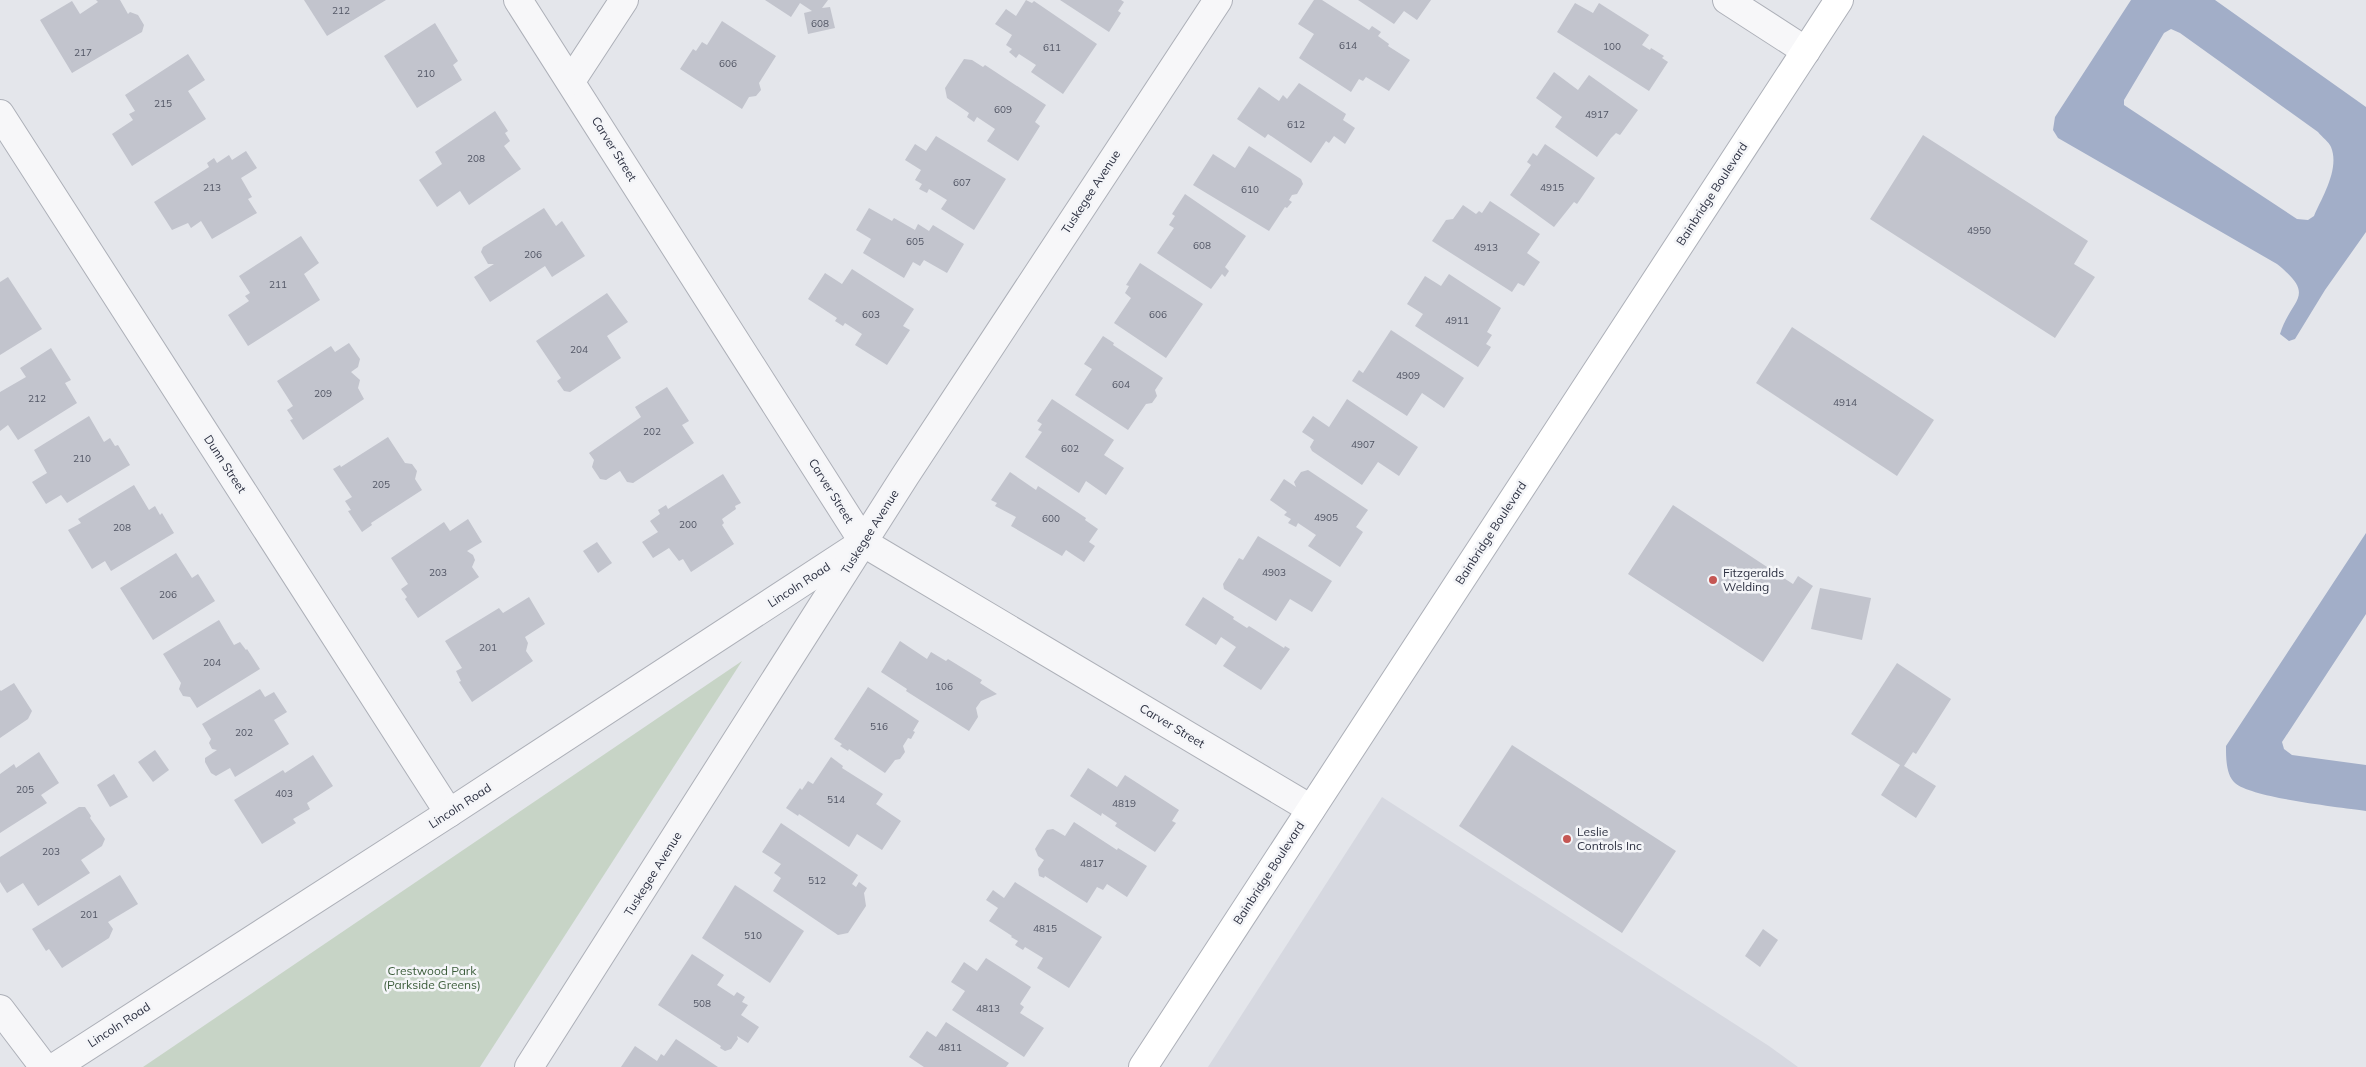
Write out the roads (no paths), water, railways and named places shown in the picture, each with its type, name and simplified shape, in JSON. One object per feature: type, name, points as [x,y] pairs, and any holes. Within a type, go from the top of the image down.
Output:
[{"type":"main road","name":"Bainbridge Boulevard","points":[[1143,1067],[1839,0]]},
{"type":"street","name":"Carver Street","points":[[518,0],[864,542],[1311,809]]},
{"type":"street","points":[[571,81],[624,0]]},
{"type":"street","name":"Tuskegee Avenue","points":[[529,1067],[864,542],[1218,0]]},
{"type":"street","points":[[1727,0],[1806,51]]},
{"type":"street","name":"Dunn Street","points":[[0,114],[449,813]]},
{"type":"street","name":"Lincoln Road","points":[[55,1067],[864,542]]},
{"type":"street","points":[[0,1009],[44,1067]]},
{"type":"water","points":[[2131,0],[2215,0],[2366,107],[2366,232],[2325,290],[2295,339],[2289,341],[2280,334],[2295,305],[2299,291],[2289,275],[2277,264],[2058,138],[2053,130],[2055,117]],"holes":[[[2171,29],[2180,33],[2318,132],[2329,143],[2333,156],[2332,173],[2314,216],[2308,220],[2297,219],[2124,105],[2124,100],[2164,33]]]},
{"type":"water","points":[[2366,533],[2366,614],[2282,742],[2284,749],[2292,755],[2366,765],[2366,811],[2297,801],[2244,788],[2235,783],[2230,776],[2227,766],[2226,746]]},
{"type":"place","name":"Fitzgeralds Welding","points":[[1713,580]]},
{"type":"place","name":"Leslie Controls Inc","points":[[1567,839]]},
{"type":"park label","name":"Crestwood Park (Parkside Greens)","points":[[432,978]]}]
